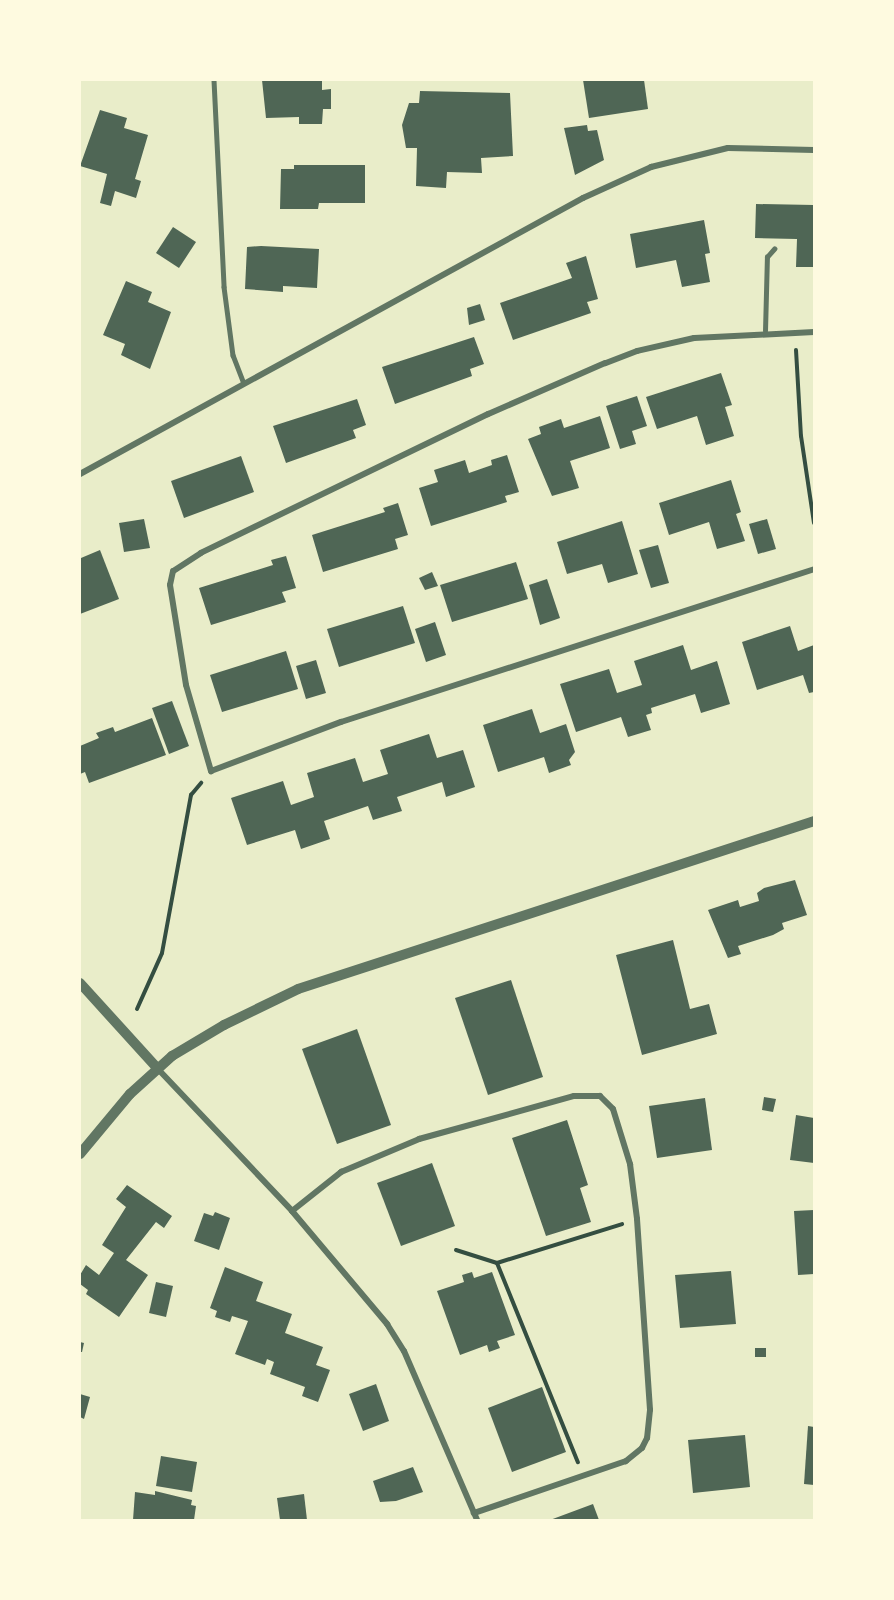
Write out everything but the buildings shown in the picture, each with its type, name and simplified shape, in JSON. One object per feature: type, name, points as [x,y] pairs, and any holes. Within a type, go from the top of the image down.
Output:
[{"type":"street","points":[[80,474],[243,381],[583,198],[651,167],[728,148],[814,150]]},
{"type":"street","points":[[814,332],[765,331],[664,343],[569,378],[318,495],[179,566],[170,579],[176,631],[211,771],[341,722],[814,569]]},
{"type":"street","points":[[80,1154],[157,1068],[215,1030],[327,978],[814,821]]},
{"type":"street","points":[[80,983],[292,1211],[387,1324],[404,1351],[476,1517],[635,1455],[647,1438],[650,1410],[638,1219],[620,1127],[607,1101],[590,1094],[419,1139],[340,1172],[292,1211]]},
{"type":"lane","points":[[214,80],[225,297],[233,355],[243,381]]},
{"type":"lane","points":[[765,331],[767,256],[774,249]]},
{"type":"path","points":[[795,331],[801,436],[814,523]]},
{"type":"path","points":[[137,1009],[162,952],[191,795],[211,771]]},
{"type":"path","points":[[456,1250],[497,1263],[638,1219]]},
{"type":"path","points":[[497,1263],[583,1475]]}]
